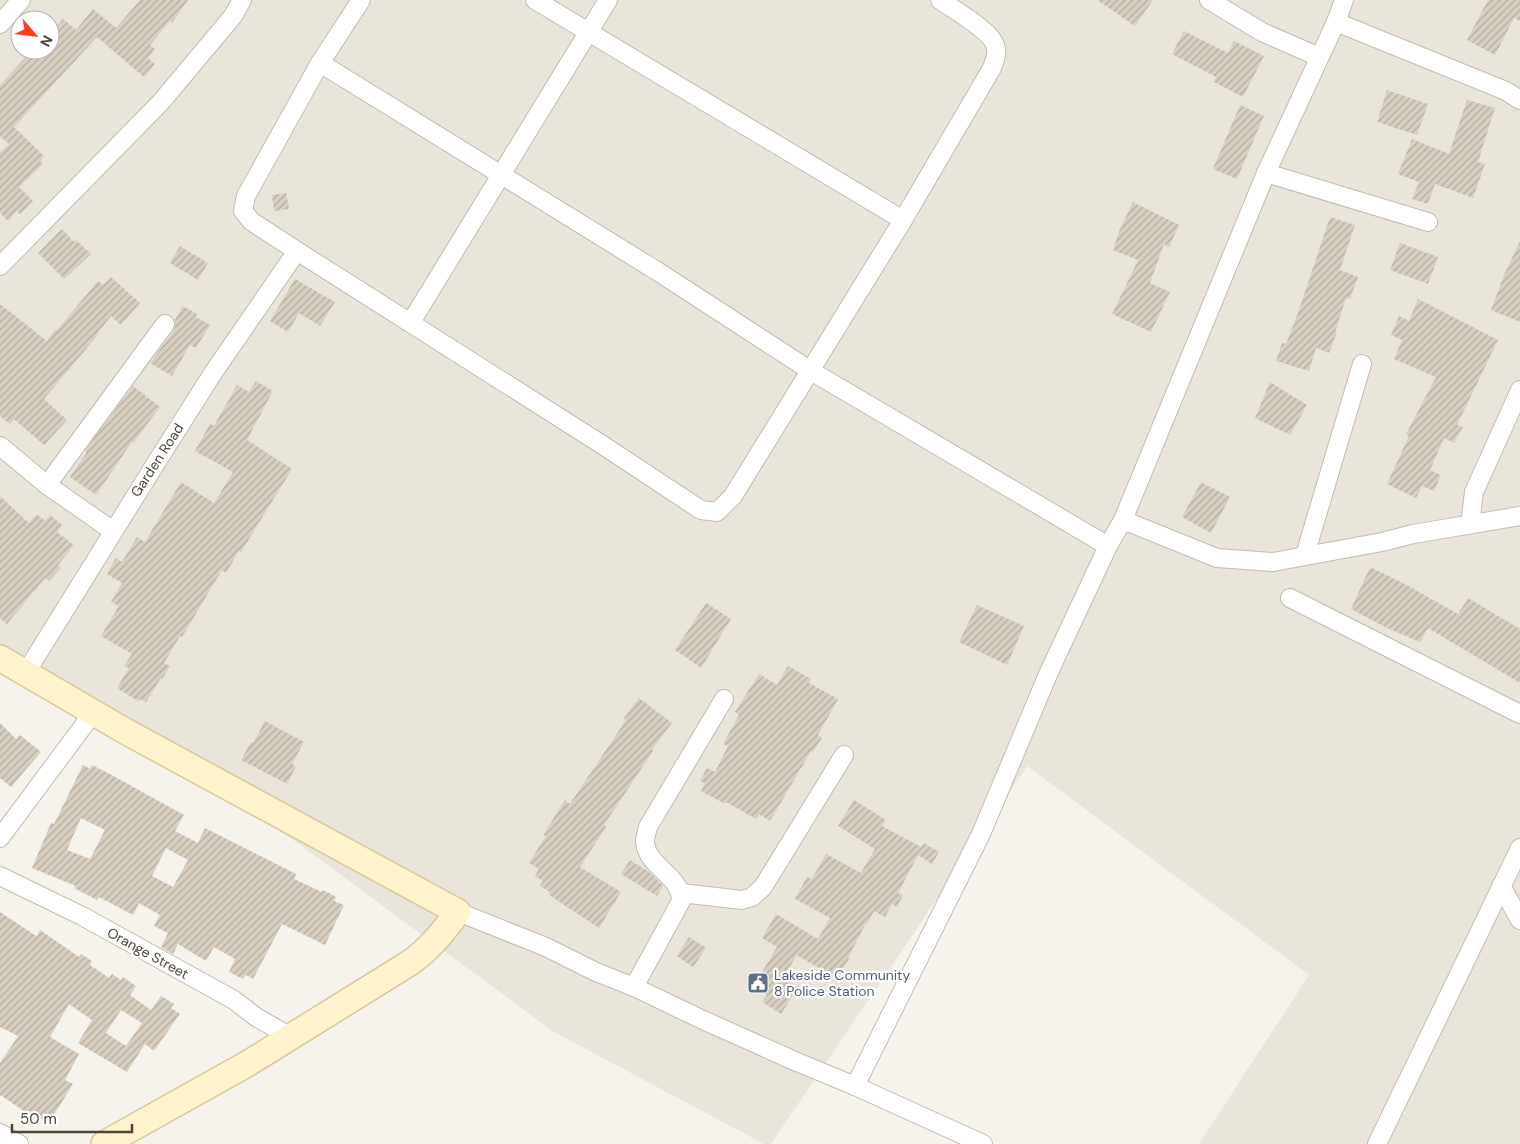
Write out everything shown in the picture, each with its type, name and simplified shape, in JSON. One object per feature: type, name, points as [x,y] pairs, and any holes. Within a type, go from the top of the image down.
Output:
[{"type":"street","points":[[0,24],[21,0]]},
{"type":"street","points":[[0,266],[161,102],[233,16],[242,0]]},
{"type":"street","points":[[361,0],[320,63],[246,196],[243,211],[251,221],[701,510],[717,512],[733,496],[811,371],[992,68],[996,56],[995,44],[990,35],[940,0]]},
{"type":"street","points":[[536,0],[902,220]]},
{"type":"street","points":[[411,322],[608,0]]},
{"type":"street","points":[[1208,0],[1262,32],[1319,57]]},
{"type":"street","points":[[855,1086],[981,834],[1049,672],[1108,546],[1123,520],[1266,174],[1336,22],[1344,0]]},
{"type":"street","points":[[1336,22],[1490,84],[1520,100]]},
{"type":"street","points":[[320,63],[657,271],[811,371],[1108,546]]},
{"type":"street","points":[[1266,174],[1428,222]]},
{"type":"street","name":"Garden Road","points":[[24,674],[214,373],[297,251]]},
{"type":"street","points":[[46,484],[165,324]]},
{"type":"street","points":[[1305,555],[1362,364]]},
{"type":"street","points":[[1470,524],[1474,492],[1520,390]]},
{"type":"street","points":[[0,446],[46,484],[113,531]]},
{"type":"street","points":[[1123,520],[1217,558],[1273,562],[1520,516]]},
{"type":"street","points":[[1290,598],[1520,714]]},
{"type":"street","points":[[0,658],[93,714],[458,912],[546,947],[596,972],[634,986],[712,1024],[983,1144]]},
{"type":"street","points":[[634,986],[681,901],[681,893],[678,886],[650,855],[645,844],[648,827],[724,699]]},
{"type":"street","points":[[0,838],[93,714]]},
{"type":"street","points":[[681,893],[742,900],[752,897],[764,887],[844,755]]},
{"type":"street","points":[[1377,1144],[1520,848]]},
{"type":"street","name":"Orange Street","points":[[0,876],[82,916],[234,1000],[256,1017],[290,1037]]},
{"type":"street","points":[[1501,886],[1520,920]]},
{"type":"street","points":[[104,1144],[223,1078],[358,997],[422,954],[442,934],[458,912]]},
{"type":"street","points":[[0,1133],[18,1144]]},
{"type":"shaded area","points":[[0,0],[1520,0],[1520,1144],[1199,1144],[1309,975],[1027,766],[771,1144],[764,1144],[554,1032],[292,839],[0,658]]},
{"type":"building","points":[[140,0],[188,0],[172,23],[170,21],[150,45],[155,49],[148,58],[155,64],[144,77],[97,37],[14,127],[44,156],[40,161],[43,164],[19,187],[33,201],[20,214],[17,211],[8,221],[0,213],[0,152],[9,144],[0,136],[0,85],[23,60],[60,60],[60,22],[63,19],[76,30],[93,9],[116,28]]},
{"type":"building","points":[[1097,0],[1153,0],[1135,26]]},
{"type":"building","points":[[1488,0],[1520,0],[1520,21],[1514,18],[1495,55],[1467,40]]},
{"type":"building","points":[[1184,31],[1228,53],[1234,41],[1264,56],[1243,97],[1214,82],[1216,77],[1172,54]]},
{"type":"building","points":[[1387,90],[1428,104],[1417,135],[1377,122]]},
{"type":"building","points":[[1467,100],[1495,108],[1478,162],[1485,164],[1473,198],[1435,184],[1428,204],[1412,199],[1419,182],[1398,174],[1412,139],[1449,154]]},
{"type":"building","points":[[1240,105],[1264,116],[1237,179],[1213,169]]},
{"type":"building","points":[[286,193],[289,209],[274,211],[272,195]]},
{"type":"building","points":[[1133,202],[1179,225],[1169,247],[1164,244],[1150,283],[1170,292],[1151,332],[1112,314],[1138,260],[1113,250],[1120,229]]},
{"type":"building","points":[[1330,217],[1355,225],[1340,270],[1358,277],[1350,299],[1346,298],[1329,353],[1316,348],[1309,371],[1276,361],[1282,343],[1286,344],[1299,310]]},
{"type":"building","points":[[62,229],[74,242],[76,240],[91,254],[64,279],[38,253]]},
{"type":"building","points":[[1520,241],[1520,322],[1491,310]]},
{"type":"building","points":[[1400,243],[1438,257],[1428,284],[1390,270]]},
{"type":"building","points":[[180,246],[208,263],[198,280],[170,263]]},
{"type":"building","points":[[111,277],[140,303],[121,325],[111,316],[97,336],[44,399],[67,420],[44,445],[14,419],[10,424],[0,416],[0,304],[47,341],[98,281],[103,285]]},
{"type":"building","points":[[295,279],[335,302],[320,326],[299,313],[288,332],[270,321]]},
{"type":"building","points":[[1418,299],[1498,340],[1457,425],[1463,427],[1454,443],[1444,438],[1430,470],[1441,475],[1434,491],[1422,486],[1416,498],[1387,484],[1409,436],[1406,434],[1436,377],[1394,359],[1402,340],[1391,335],[1399,316],[1409,321]]},
{"type":"building","points":[[183,306],[197,314],[196,317],[210,325],[196,348],[190,345],[172,376],[150,363],[174,330],[175,320]]},
{"type":"building","points":[[256,381],[273,391],[247,440],[292,469],[241,552],[239,551],[226,573],[222,570],[182,637],[180,636],[164,663],[170,666],[162,679],[146,702],[140,699],[138,701],[117,688],[129,668],[124,666],[132,654],[101,636],[119,606],[111,602],[122,583],[107,574],[116,558],[122,562],[137,537],[145,542],[181,482],[214,503],[233,472],[195,451],[210,424],[214,426],[237,385],[249,392]]},
{"type":"building","points":[[1270,382],[1307,405],[1290,435],[1255,418]]},
{"type":"building","points":[[133,386],[160,407],[132,442],[96,495],[70,477],[87,452],[85,451],[88,446]]},
{"type":"building","points":[[1201,482],[1230,497],[1211,533],[1182,517]]},
{"type":"building","points":[[0,496],[29,523],[37,514],[45,521],[50,515],[62,525],[57,532],[74,545],[58,565],[61,568],[49,581],[45,578],[7,624],[0,618]]},
{"type":"building","points":[[1370,567],[1458,614],[1468,598],[1520,629],[1520,683],[1428,628],[1420,642],[1385,627],[1351,609]]},
{"type":"building","points":[[706,603],[731,619],[701,668],[675,650]]},
{"type":"building","points":[[977,605],[1024,626],[1007,665],[959,642]]},
{"type":"building","points":[[788,666],[811,679],[809,683],[838,699],[818,735],[822,738],[813,752],[811,751],[770,821],[759,814],[756,819],[726,802],[725,804],[701,791],[705,783],[700,781],[707,768],[715,772],[728,746],[723,744],[739,715],[735,712],[759,674],[777,685]]},
{"type":"building","points":[[639,698],[672,723],[652,750],[604,825],[606,827],[580,867],[621,892],[599,928],[549,895],[550,892],[540,886],[543,881],[535,876],[539,869],[529,863],[546,836],[543,835],[565,800],[570,804],[626,720],[624,718]]},
{"type":"building","points":[[265,721],[304,742],[292,764],[296,767],[287,784],[241,760]]},
{"type":"building","points":[[0,723],[16,739],[20,735],[41,752],[11,787],[0,778]]},
{"type":"building","points":[[83,765],[90,769],[92,765],[184,815],[175,831],[198,843],[205,828],[296,874],[294,879],[322,892],[323,890],[336,897],[334,901],[344,905],[325,945],[282,924],[253,979],[246,975],[243,979],[229,972],[235,959],[214,947],[206,961],[178,944],[173,954],[161,947],[168,933],[154,926],[160,915],[139,903],[133,915],[99,897],[97,900],[74,888],[76,886],[32,868],[51,823],[54,824]],"holes":[[[81,818],[105,830],[90,859],[67,850]],[[166,848],[188,860],[173,887],[152,876]]]},
{"type":"building","points":[[854,800],[886,820],[882,826],[921,847],[924,843],[939,852],[932,864],[918,855],[898,893],[903,895],[897,907],[892,904],[885,917],[874,911],[840,973],[835,970],[832,976],[797,955],[783,978],[798,987],[781,1014],[762,1002],[767,995],[753,987],[777,947],[762,938],[776,914],[818,939],[830,918],[795,899],[807,877],[812,879],[826,854],[861,873],[875,849],[838,826]]},
{"type":"building","points":[[630,860],[649,872],[663,886],[657,896],[621,874]]},
{"type":"building","points":[[0,912],[33,934],[37,936],[40,930],[79,957],[81,954],[92,961],[90,965],[109,978],[112,974],[121,980],[123,977],[136,986],[130,995],[151,1010],[161,996],[174,1004],[171,1008],[180,1014],[154,1051],[145,1044],[127,1072],[78,1043],[92,1020],[69,1004],[50,1037],[79,1054],[65,1080],[73,1084],[49,1123],[36,1116],[35,1118],[0,1095],[0,1063],[18,1036],[0,1027]],"holes":[[[121,1010],[142,1023],[126,1046],[106,1033]]]},
{"type":"building","points":[[689,937],[706,948],[693,967],[677,956]]},
{"type":"place","name":"Lakeside Community 8 Police Station","points":[[758,983]]}]
